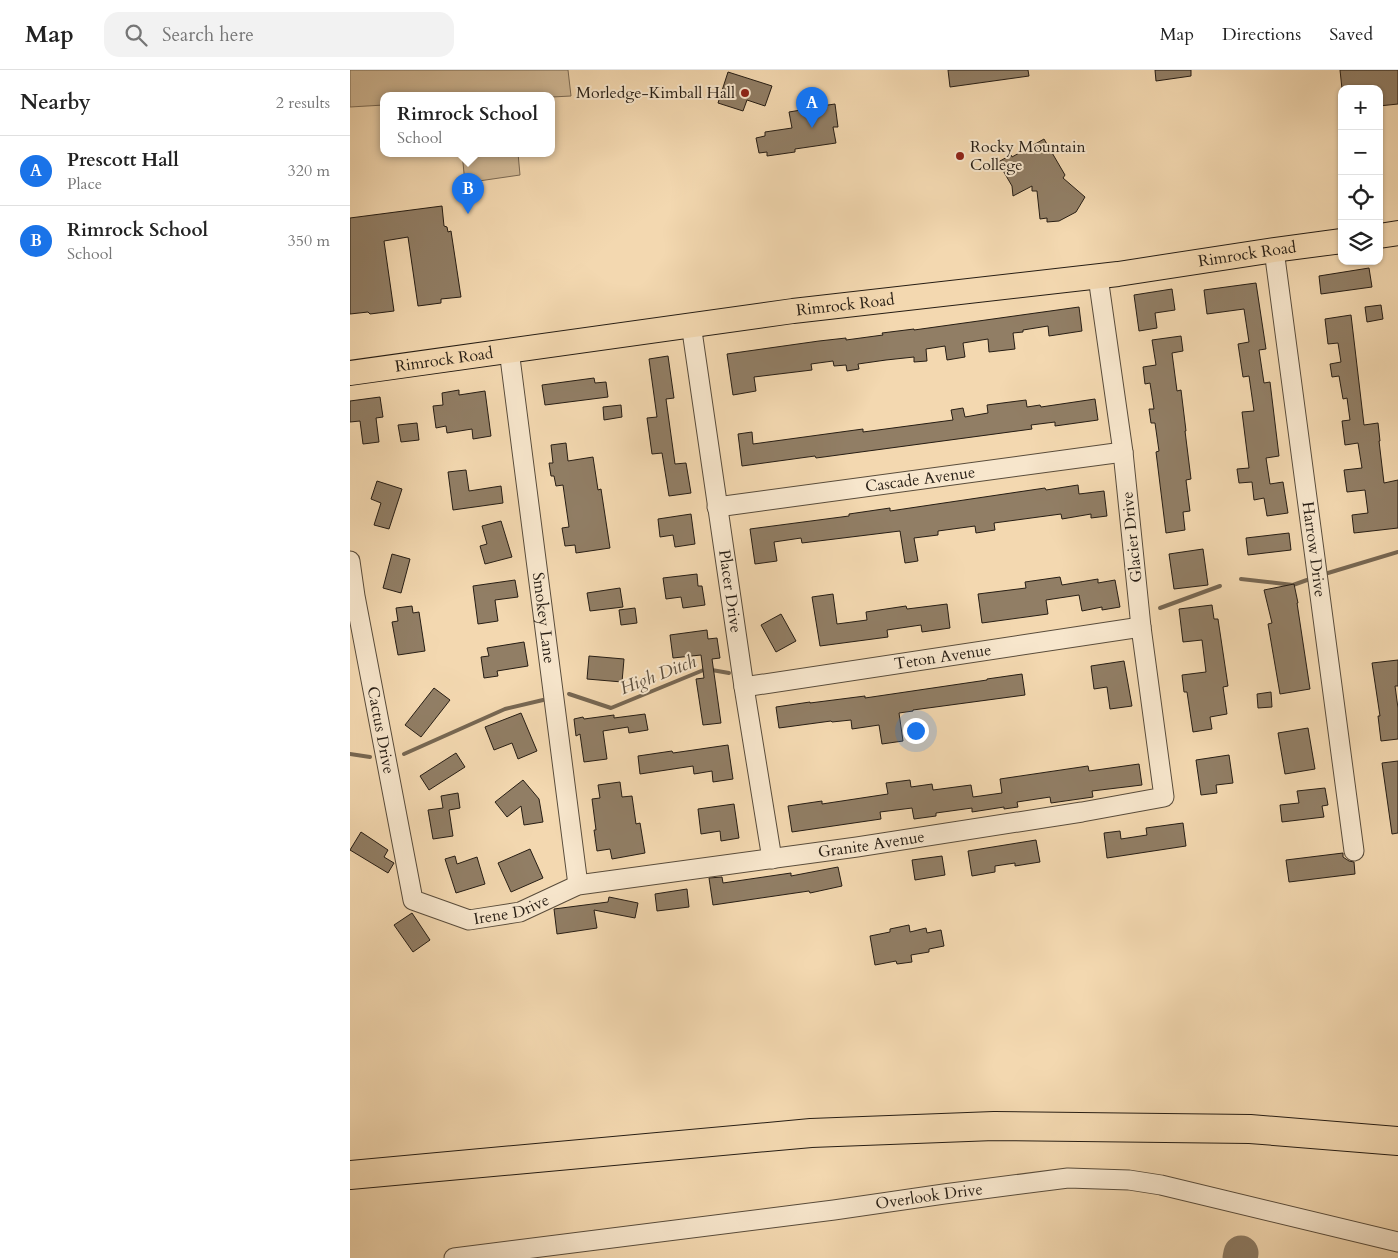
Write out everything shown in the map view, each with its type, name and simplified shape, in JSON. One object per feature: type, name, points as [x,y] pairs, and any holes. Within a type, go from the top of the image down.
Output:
[{"type":"highway","points":[[350,1175],[810,1133],[984,1127],[1250,1129],[1398,1141]]},
{"type":"main road","points":[[1383,235],[1398,233]]},
{"type":"main road","name":"Rimrock Road","points":[[350,373],[691,324],[1098,277],[1338,242]]},
{"type":"street","name":"Harrow Drive","points":[[1274,250],[1354,850]]},
{"type":"street","name":"Glacier Drive","points":[[1098,277],[1123,452],[1141,628],[1164,797]]},
{"type":"street","name":"Placer Drive","points":[[691,324],[744,687],[772,858]]},
{"type":"street","name":"Smokey Lane","points":[[509,350],[578,885]]},
{"type":"street","name":"Cascade Avenue","points":[[717,507],[1123,452]]},
{"type":"street","name":"Cactus Drive","points":[[350,561],[352,596],[413,900]]},
{"type":"street","name":"Teton Avenue","points":[[744,687],[1141,628]]},
{"type":"street","name":"Granite Avenue","points":[[578,885],[1082,812],[1164,797]]},
{"type":"street","name":"Irene Drive","points":[[413,900],[469,920],[520,912],[578,885]]},
{"type":"street","name":"Overlook Drive","points":[[454,1258],[1068,1178],[1129,1180],[1161,1185],[1398,1242]]},
{"type":"shaded area","points":[[350,70],[568,70],[571,96],[555,97],[555,92],[380,92],[380,105],[350,107]]},
{"type":"shaded area","points":[[462,157],[518,157],[520,175],[465,183]]},
{"type":"building","points":[[948,70],[1028,70],[1029,76],[950,87]]},
{"type":"building","points":[[1155,70],[1191,70],[1191,76],[1156,81]]},
{"type":"building","points":[[1340,70],[1398,70],[1398,104],[1383,106],[1383,85],[1342,85]]},
{"type":"building","name":"Morledge-Kimball Hall","points":[[728,72],[772,86],[765,106],[747,100],[743,111],[718,103]]},
{"type":"building","points":[[820,100],[821,106],[835,104],[838,127],[833,127],[836,143],[795,149],[795,152],[767,156],[767,152],[759,153],[756,138],[765,136],[765,132],[792,128],[789,112],[801,110],[800,103]]},
{"type":"building","points":[[1044,139],[1065,175],[1063,178],[1085,197],[1076,212],[1059,221],[1047,222],[1047,218],[1040,219],[1037,191],[1032,191],[1032,186],[1013,196],[1012,186],[998,162],[1011,155],[1012,157]]},
{"type":"building","points":[[442,206],[444,226],[447,227],[448,232],[451,231],[461,297],[441,299],[441,303],[418,306],[408,237],[384,241],[394,311],[350,314],[350,218]]},
{"type":"building","points":[[1369,268],[1372,287],[1321,294],[1319,276]]},
{"type":"building","points":[[1256,283],[1266,349],[1259,350],[1264,383],[1270,382],[1279,456],[1266,458],[1270,484],[1283,482],[1288,513],[1267,516],[1264,498],[1254,500],[1252,482],[1239,483],[1237,469],[1249,468],[1242,412],[1254,411],[1249,376],[1243,377],[1238,344],[1249,342],[1244,309],[1207,314],[1204,290]]},
{"type":"building","points":[[1172,289],[1175,310],[1155,313],[1157,328],[1139,331],[1134,295]]},
{"type":"building","points":[[1381,305],[1383,319],[1367,322],[1365,307]]},
{"type":"building","points":[[1079,307],[1082,331],[1049,336],[1048,326],[1023,330],[1023,332],[1013,333],[1015,349],[989,352],[988,339],[963,343],[965,357],[947,360],[945,346],[926,349],[927,361],[914,362],[914,357],[886,360],[858,364],[859,369],[847,371],[846,365],[834,366],[833,361],[811,364],[812,370],[754,377],[756,391],[733,395],[727,354],[819,341],[846,338],[846,340],[883,335],[882,333]]},
{"type":"building","points":[[1351,315],[1364,425],[1378,423],[1384,483],[1398,480],[1398,528],[1354,533],[1352,515],[1368,513],[1365,490],[1347,492],[1344,470],[1362,468],[1358,443],[1345,445],[1342,421],[1350,420],[1347,398],[1343,399],[1339,376],[1332,377],[1330,364],[1341,362],[1338,343],[1328,344],[1325,319]]},
{"type":"building","points":[[1181,336],[1183,351],[1172,353],[1177,391],[1181,390],[1186,431],[1191,479],[1186,480],[1190,511],[1183,512],[1185,530],[1166,533],[1156,452],[1159,451],[1155,423],[1151,423],[1149,409],[1154,409],[1150,383],[1145,384],[1143,367],[1156,365],[1152,340]]},
{"type":"building","points":[[668,356],[674,398],[666,399],[675,464],[686,463],[691,493],[669,496],[662,453],[652,454],[647,418],[657,417],[649,359]]},
{"type":"building","points":[[594,378],[595,383],[606,382],[608,397],[545,405],[542,385]]},
{"type":"building","points":[[459,390],[459,395],[485,391],[491,436],[473,439],[472,429],[447,433],[446,426],[436,428],[433,406],[443,405],[442,393]]},
{"type":"building","points":[[380,397],[383,417],[376,418],[379,442],[363,444],[360,421],[350,422],[350,401]]},
{"type":"building","points":[[1095,399],[1098,420],[1055,426],[1055,422],[1031,425],[1032,429],[742,466],[738,434],[752,432],[753,444],[863,429],[863,432],[953,420],[951,410],[963,408],[965,417],[988,413],[987,405],[1026,400],[1027,407],[1040,405],[1041,407]]},
{"type":"building","points":[[621,405],[622,417],[604,420],[603,407]]},
{"type":"building","points":[[417,423],[419,440],[401,442],[398,425]]},
{"type":"building","points":[[566,443],[568,461],[593,457],[598,490],[601,489],[610,548],[576,553],[575,545],[565,546],[562,528],[569,527],[563,485],[556,486],[554,476],[551,476],[549,463],[553,463],[551,445]]},
{"type":"building","points":[[466,470],[469,491],[501,486],[503,503],[453,510],[448,472]]},
{"type":"building","points":[[377,481],[402,489],[389,529],[374,525],[381,503],[371,499]]},
{"type":"building","points":[[1078,485],[1079,494],[1104,491],[1107,516],[1091,518],[1091,514],[1062,519],[1061,514],[994,523],[995,530],[976,533],[975,526],[938,531],[938,535],[914,538],[918,561],[905,563],[900,531],[802,543],[801,538],[774,542],[777,561],[755,564],[750,529],[849,516],[849,514],[890,508],[890,511],[1045,488],[1046,490]]},
{"type":"building","points":[[691,514],[695,544],[675,547],[673,535],[660,537],[658,519]]},
{"type":"building","points":[[501,521],[512,557],[485,564],[480,546],[487,544],[482,526]]},
{"type":"building","points":[[1289,533],[1291,550],[1248,555],[1246,538]]},
{"type":"building","points":[[1203,549],[1208,585],[1174,589],[1169,554]]},
{"type":"building","points":[[392,554],[410,559],[401,593],[383,588]]},
{"type":"building","points":[[697,574],[698,586],[702,586],[705,605],[683,608],[681,597],[666,599],[663,578]]},
{"type":"building","points":[[1060,577],[1062,585],[1098,579],[1098,583],[1115,580],[1120,607],[1102,610],[1102,607],[1082,611],[1079,595],[1046,600],[1048,614],[982,623],[978,594],[1026,588],[1025,582]]},
{"type":"building","points":[[515,580],[518,597],[495,600],[498,621],[478,624],[473,586]]},
{"type":"building","points":[[1294,584],[1310,689],[1280,694],[1268,624],[1272,623],[1264,590]]},
{"type":"building","points":[[620,588],[623,607],[590,611],[587,593]]},
{"type":"building","points":[[833,594],[837,624],[867,620],[866,612],[906,606],[907,609],[947,604],[950,628],[922,632],[921,625],[887,630],[888,637],[820,646],[812,597]]},
{"type":"building","points":[[1212,605],[1214,619],[1218,619],[1228,686],[1223,687],[1227,714],[1210,717],[1212,729],[1193,732],[1187,692],[1184,692],[1182,675],[1206,672],[1202,640],[1183,642],[1179,609]]},
{"type":"building","points":[[412,606],[413,613],[419,612],[425,651],[398,655],[392,622],[398,621],[396,608]]},
{"type":"building","points":[[635,608],[637,623],[621,625],[619,610]]},
{"type":"building","points":[[781,614],[796,641],[776,652],[761,625]]},
{"type":"building","points":[[707,630],[708,639],[717,638],[720,658],[712,659],[721,723],[703,725],[696,679],[704,678],[701,655],[673,658],[670,635]]},
{"type":"building","points":[[524,642],[528,666],[497,671],[498,676],[484,678],[481,657],[489,656],[487,648]]},
{"type":"building","points":[[589,656],[624,659],[622,682],[587,679]]},
{"type":"building","points":[[1398,660],[1398,686],[1395,686],[1398,708],[1398,739],[1381,741],[1378,716],[1380,716],[1372,663]]},
{"type":"building","points":[[1124,661],[1132,706],[1110,709],[1107,687],[1094,689],[1091,666]]},
{"type":"building","points":[[1022,674],[1025,695],[899,713],[903,741],[882,744],[879,725],[852,729],[851,720],[779,728],[776,707],[865,696],[865,698]]},
{"type":"building","points":[[434,688],[450,700],[421,737],[405,725]]},
{"type":"building","points":[[1271,692],[1272,707],[1258,708],[1257,694]]},
{"type":"building","points":[[521,713],[537,751],[518,759],[512,743],[494,750],[485,727]]},
{"type":"building","points":[[645,714],[648,730],[629,733],[628,727],[603,731],[607,759],[584,762],[580,734],[576,736],[574,719],[614,715],[614,718]]},
{"type":"building","points":[[1308,728],[1315,769],[1285,774],[1278,733]]},
{"type":"building","points":[[728,745],[733,779],[713,782],[712,771],[694,774],[693,766],[640,774],[638,756]]},
{"type":"building","points":[[456,753],[465,767],[429,790],[420,776]]},
{"type":"building","points":[[1229,755],[1233,783],[1216,785],[1217,793],[1201,795],[1196,760]]},
{"type":"building","points":[[1398,761],[1398,833],[1392,834],[1382,763]]},
{"type":"building","points":[[1139,764],[1142,785],[1092,791],[1093,797],[1051,803],[1050,797],[1017,802],[1018,807],[1004,809],[1004,807],[972,812],[972,808],[936,813],[936,816],[914,819],[912,808],[880,812],[881,819],[792,832],[788,806],[822,801],[822,804],[888,794],[886,783],[910,780],[911,787],[932,784],[933,790],[971,785],[973,797],[1002,793],[1000,779],[1088,766],[1089,771]]},
{"type":"building","points":[[523,780],[539,799],[543,822],[524,825],[521,806],[507,817],[495,802]]},
{"type":"building","points":[[620,782],[622,797],[632,796],[636,824],[640,823],[645,853],[612,859],[610,849],[597,851],[592,799],[600,798],[598,785]]},
{"type":"building","points":[[1325,788],[1328,805],[1322,806],[1324,817],[1282,822],[1280,805],[1299,803],[1297,791]]},
{"type":"building","points":[[458,793],[460,808],[449,810],[453,836],[433,839],[428,810],[443,808],[441,796]]},
{"type":"building","points":[[734,804],[739,838],[721,841],[720,831],[701,834],[698,809]]},
{"type":"building","points":[[1183,823],[1186,846],[1107,858],[1104,833],[1120,831],[1121,839],[1147,835],[1146,828]]},
{"type":"building","points":[[361,832],[388,850],[384,857],[394,863],[388,873],[350,850]]},
{"type":"building","points":[[1036,840],[1040,862],[1015,866],[1015,863],[995,866],[995,872],[972,876],[968,851]]},
{"type":"building","points":[[530,849],[543,878],[511,892],[498,863]]},
{"type":"building","points":[[1343,853],[1343,857],[1354,862],[1355,874],[1289,882],[1286,860]]},
{"type":"building","points":[[455,856],[457,864],[477,857],[485,884],[456,893],[445,859]]},
{"type":"building","points":[[942,856],[945,875],[915,880],[912,860]]},
{"type":"building","points":[[838,867],[842,886],[810,893],[809,891],[713,905],[709,878],[722,877],[723,883],[791,873],[791,876]]},
{"type":"building","points":[[687,889],[689,907],[657,911],[655,894]]},
{"type":"building","points":[[609,897],[638,903],[635,918],[594,910],[597,928],[557,934],[554,909],[608,902]]},
{"type":"building","points":[[412,913],[430,940],[413,952],[394,925]]},
{"type":"building","points":[[909,925],[910,932],[926,928],[927,933],[941,930],[944,946],[929,949],[929,952],[911,955],[912,962],[897,964],[896,961],[875,965],[870,936],[890,932],[890,929]]},
{"type":"waterway","name":"High Ditch","points":[[1328,573],[1398,552]]},
{"type":"waterway","name":"High Ditch","points":[[1241,579],[1293,585],[1307,580]]},
{"type":"waterway","name":"High Ditch","points":[[1160,608],[1220,586]]},
{"type":"waterway","name":"High Ditch","points":[[569,694],[611,708],[706,669],[729,673]]},
{"type":"waterway","name":"High Ditch","points":[[404,754],[505,709],[543,700]]},
{"type":"waterway","name":"High Ditch","points":[[350,754],[370,757]]},
{"type":"taxiway","points":[[1240,1258],[1241,1253]]},
{"type":"place","name":"Morledge-Kimball Hall","points":[[745,93]]},
{"type":"place","name":"Prescott Hall","points":[[812,128]]},
{"type":"place","name":"Rocky Mountain College","points":[[960,156]]},
{"type":"place","name":"Rimrock School","points":[[468,214]]}]
